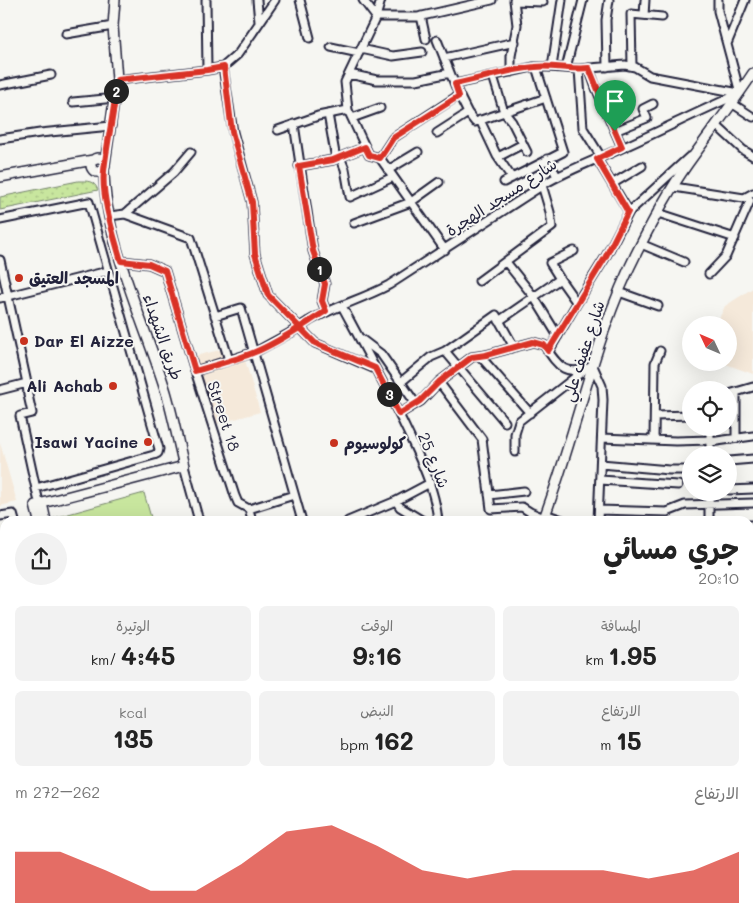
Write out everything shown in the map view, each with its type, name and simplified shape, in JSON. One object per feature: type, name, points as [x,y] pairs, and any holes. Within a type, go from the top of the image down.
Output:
[{"type":"main road","points":[[97,165],[109,143],[116,98],[117,80],[113,26],[115,0]]},
{"type":"main road","name":"شارع عفيف علي","points":[[545,516],[558,480],[608,319],[641,244],[699,148],[733,104],[753,73]]},
{"type":"main road","points":[[0,177],[97,165]]},
{"type":"main road","points":[[0,182],[97,165]]},
{"type":"main road","name":"طريق الشهداء","points":[[97,165],[105,188],[109,216],[121,261],[166,391],[184,466]]},
{"type":"main road","points":[[39,516],[38,502],[184,466]]},
{"type":"street","points":[[206,0],[207,70]]},
{"type":"street","points":[[256,0],[259,22]]},
{"type":"street","points":[[117,80],[224,67],[238,54],[275,0]]},
{"type":"street","points":[[300,0],[310,38]]},
{"type":"street","points":[[363,0],[376,17]]},
{"type":"street","points":[[381,0],[376,17],[345,82],[348,110],[369,155],[380,158],[445,250]]},
{"type":"street","points":[[376,17],[421,16],[492,0]]},
{"type":"street","points":[[511,72],[511,56],[518,25],[514,0],[543,2]]},
{"type":"street","points":[[552,67],[562,0]]},
{"type":"street","points":[[566,68],[583,0]]},
{"type":"street","points":[[607,66],[606,20],[609,0]]},
{"type":"street","points":[[644,15],[645,0]]},
{"type":"street","points":[[455,84],[536,67],[579,69],[625,65],[632,66],[650,76],[740,93],[718,11],[718,0]]},
{"type":"street","points":[[727,44],[745,0]]},
{"type":"street","points":[[632,66],[631,14],[662,17]]},
{"type":"street","points":[[421,16],[426,39]]},
{"type":"street","points":[[66,34],[113,26]]},
{"type":"street","points":[[437,40],[459,96],[475,122],[546,98]]},
{"type":"street","points":[[444,58],[515,42]]},
{"type":"street","points":[[331,47],[393,56],[422,52]]},
{"type":"street","points":[[224,67],[232,132],[252,202],[255,254],[268,295],[315,343],[375,368]]},
{"type":"street","points":[[504,182],[563,152],[536,67]]},
{"type":"street","points":[[589,68],[622,147]]},
{"type":"street","points":[[579,69],[583,128],[628,212]]},
{"type":"street","points":[[349,74],[377,80],[416,80],[450,72]]},
{"type":"street","points":[[0,85],[51,74]]},
{"type":"street","points":[[493,76],[504,112],[512,122],[527,152]]},
{"type":"street","name":"شارع مسجد الهجرة","points":[[195,371],[255,352],[326,311],[389,286],[557,176],[740,93]]},
{"type":"street","points":[[380,158],[393,138],[459,96]]},
{"type":"street","points":[[73,102],[116,98]]},
{"type":"street","points":[[615,131],[647,118],[643,109],[653,104]]},
{"type":"street","points":[[733,104],[753,117]]},
{"type":"street","points":[[352,118],[380,108]]},
{"type":"street","points":[[278,130],[328,114],[348,110]]},
{"type":"street","points":[[437,133],[468,113]]},
{"type":"street","points":[[328,114],[338,158],[345,169],[350,196],[394,177]]},
{"type":"street","points":[[480,120],[498,157],[512,178]]},
{"type":"street","points":[[294,124],[313,251],[325,284],[322,301],[326,311]]},
{"type":"street","points":[[0,139],[111,126]]},
{"type":"street","points":[[716,126],[743,150],[753,156]]},
{"type":"street","points":[[498,157],[523,144]]},
{"type":"street","points":[[299,166],[338,158],[365,147]]},
{"type":"street","points":[[548,351],[605,258],[628,212],[699,148]]},
{"type":"street","points":[[125,214],[174,172],[191,152]]},
{"type":"street","points":[[388,170],[418,152]]},
{"type":"street","points":[[547,159],[557,176]]},
{"type":"street","points":[[612,184],[642,166]]},
{"type":"street","points":[[354,224],[411,202],[439,182]]},
{"type":"street","points":[[479,281],[552,227],[550,212],[542,185]]},
{"type":"street","points":[[674,187],[749,200]]},
{"type":"street","points":[[709,274],[726,256],[753,193]]},
{"type":"street","points":[[0,220],[89,202],[159,449],[158,453],[137,461],[36,488]]},
{"type":"street","points":[[658,213],[735,238]]},
{"type":"street","points":[[109,216],[125,214],[191,238],[229,360]]},
{"type":"street","points":[[641,244],[684,262]]},
{"type":"street","points":[[574,251],[550,263],[577,304]]},
{"type":"street","points":[[0,260],[28,383],[28,395],[32,413],[20,416],[38,502]]},
{"type":"street","name":"Street 18","points":[[121,261],[149,264],[165,271],[235,496],[238,503],[249,509],[251,516]]},
{"type":"street","points":[[506,262],[534,297],[558,336]]},
{"type":"street","points":[[0,298],[108,271]]},
{"type":"street","points":[[499,321],[560,279]]},
{"type":"street","points":[[619,292],[658,306]]},
{"type":"street","name":"شارع 25","points":[[342,306],[399,414],[430,483],[437,516]]},
{"type":"street","points":[[215,316],[241,308],[300,516]]},
{"type":"street","points":[[401,382],[431,357],[445,351],[496,315],[514,347]]},
{"type":"street","points":[[358,337],[381,354],[416,404]]},
{"type":"street","points":[[399,414],[416,404],[439,382],[472,357],[533,342],[544,345],[558,365],[567,370],[583,370]]},
{"type":"street","points":[[445,351],[505,422]]},
{"type":"street","points":[[654,440],[655,363],[660,351]]},
{"type":"street","points":[[480,356],[530,413]]},
{"type":"street","points":[[515,452],[515,434],[519,421],[583,370],[592,366],[602,386],[598,516]]},
{"type":"street","points":[[439,382],[482,439],[491,510],[522,507],[539,516]]},
{"type":"street","points":[[0,390],[28,383]]},
{"type":"street","points":[[737,392],[753,387]]},
{"type":"street","points":[[655,416],[682,415]]},
{"type":"street","points":[[710,436],[710,446]]},
{"type":"street","points":[[602,438],[676,442],[710,441],[753,436]]},
{"type":"street","points":[[737,460],[753,459]]},
{"type":"street","points":[[601,464],[682,470]]},
{"type":"street","name":"طريق الشهداء","points":[[184,466],[198,516]]},
{"type":"street","points":[[600,480],[678,486]]},
{"type":"street","points":[[360,516],[396,501],[430,483]]},
{"type":"street","points":[[737,490],[753,489]]},
{"type":"street","points":[[489,495],[524,491]]},
{"type":"street","points":[[249,509],[294,495]]},
{"type":"street","points":[[396,501],[400,507],[415,516]]},
{"type":"street","points":[[709,501],[709,516]]},
{"type":"street","points":[[599,510],[667,512],[685,505],[753,503]]},
{"type":"street","points":[[0,516],[13,514],[14,516]]},
{"type":"shaded area","points":[[753,288],[753,374],[738,368],[738,316],[720,316],[725,306]]},
{"type":"shaded area","points":[[224,349],[227,365],[245,360],[260,412],[217,424],[195,356]]},
{"type":"shaded area","points":[[0,443],[17,502],[0,506]]},
{"type":"green space","points":[[78,181],[92,183],[98,190],[0,210],[0,197]]},
{"type":"green space","points":[[144,493],[151,516],[61,516]]},
{"type":"place","name":"المسجد العتيق","points":[[19,278]]},
{"type":"place","name":"Dar El Aizze","points":[[24,341]]},
{"type":"place","name":"Ali Achab","points":[[113,386]]},
{"type":"place","name":"Isawi Yacine","points":[[148,442]]},
{"type":"place","name":"كولوسيوم","points":[[334,443]]},
{"type":"route","points":[[615,131],[589,68],[533,67],[455,84],[459,96],[393,138],[380,158],[369,155],[365,147],[333,160],[299,166],[313,251],[325,284],[322,301],[326,311],[309,321],[290,333],[255,352],[195,371],[165,271],[149,264],[121,261],[109,216],[104,182],[104,169],[116,98],[117,80],[224,67],[232,132],[252,202],[255,254],[268,295],[315,343],[375,368],[399,414],[420,401],[439,382],[472,357],[533,342],[544,345],[548,351],[605,258],[628,212],[597,159],[622,147],[615,131]]}]
